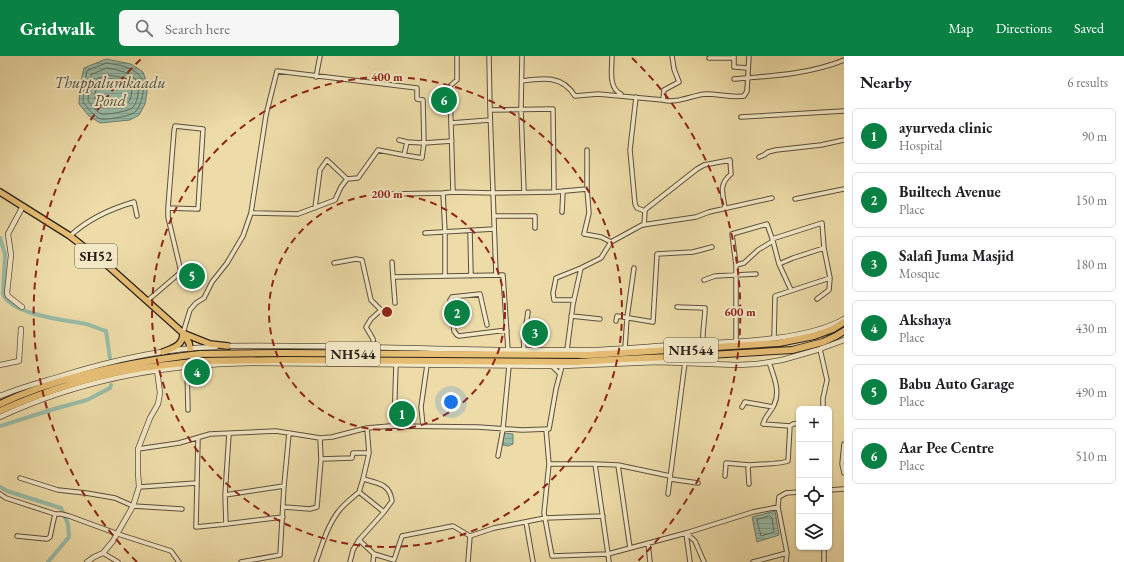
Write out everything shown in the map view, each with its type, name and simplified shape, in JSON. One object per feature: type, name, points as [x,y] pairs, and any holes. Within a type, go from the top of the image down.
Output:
[{"type":"highway","name":"NH544","points":[[0,404],[33,390],[127,364],[200,354],[292,353],[589,355],[779,343],[814,336],[832,329],[844,322]]},
{"type":"highway","name":"NH544","points":[[0,411],[26,399],[83,381],[133,369],[186,365],[201,362],[287,360],[577,362],[662,356],[692,356],[792,350],[823,342],[844,331]]},
{"type":"main road","name":"SH52","points":[[0,192],[70,236],[107,265],[183,333]]},
{"type":"main road","points":[[183,333],[199,341],[228,346]]},
{"type":"main road","points":[[183,333],[191,348],[194,367]]},
{"type":"main road","points":[[163,352],[180,343],[183,333]]},
{"type":"street","points":[[316,77],[320,56]]},
{"type":"street","points":[[453,192],[450,86],[457,80],[457,56]]},
{"type":"street","points":[[489,56],[496,275]]},
{"type":"street","points":[[522,56],[521,110],[524,192]]},
{"type":"street","points":[[612,56],[613,88],[624,96]]},
{"type":"street","points":[[663,100],[664,90],[679,82],[674,69],[672,56]]},
{"type":"street","points":[[522,81],[548,79],[556,81],[563,83],[570,88],[575,96],[598,94],[671,102],[696,95],[707,94],[743,96],[747,91],[749,56]]},
{"type":"street","points":[[709,58],[734,57],[734,66],[748,68]]},
{"type":"street","points":[[734,80],[776,76],[828,67],[844,60]]},
{"type":"street","points":[[183,333],[190,310],[196,303],[204,298],[212,282],[227,263],[243,236],[251,213],[266,115],[277,71],[316,77],[417,88],[417,99],[423,100],[424,143],[422,158],[378,150],[358,178],[347,179],[341,187],[335,200],[298,214],[251,213]]},
{"type":"street","points":[[636,97],[630,150],[635,204],[638,208],[645,211]]},
{"type":"street","points":[[490,110],[553,109],[554,192]]},
{"type":"street","points":[[741,117],[844,111]]},
{"type":"street","points":[[451,123],[490,120]]},
{"type":"street","points":[[147,301],[181,272],[168,217],[168,208],[175,126],[203,129],[198,209],[168,208]]},
{"type":"street","points":[[399,140],[424,143],[452,140]]},
{"type":"street","points":[[759,157],[776,150],[821,145],[844,140]]},
{"type":"street","points":[[404,155],[407,142]]},
{"type":"street","points":[[587,150],[587,189],[589,213],[584,234],[601,237],[611,242]]},
{"type":"street","points":[[315,208],[320,170],[327,160],[347,179]]},
{"type":"street","points":[[644,225],[645,211],[666,192],[704,165],[730,160],[731,174],[725,179],[722,187],[725,208]]},
{"type":"street","points":[[391,194],[453,192],[554,192],[587,189]]},
{"type":"street","points":[[795,199],[844,189]]},
{"type":"street","points":[[562,212],[563,191]]},
{"type":"street","points":[[443,193],[445,276]]},
{"type":"street","points":[[574,300],[554,300],[553,293],[556,278],[601,258],[611,242],[628,231],[644,225],[696,217],[725,208],[772,198]]},
{"type":"street","points":[[70,236],[92,218],[126,204],[134,202],[137,216]]},
{"type":"street","points":[[22,206],[8,234],[11,255],[7,293],[8,296],[22,307]]},
{"type":"street","points":[[494,216],[535,216],[535,228]]},
{"type":"street","points":[[736,265],[744,263],[758,250],[773,240],[822,223],[824,248],[830,278],[829,290],[817,299]]},
{"type":"street","points":[[736,342],[736,265],[732,234],[767,224],[779,264],[791,290]]},
{"type":"street","points":[[424,233],[494,229]]},
{"type":"street","points":[[470,231],[471,276]]},
{"type":"street","points":[[616,321],[617,316],[653,322],[657,254],[692,252],[712,248]]},
{"type":"street","points":[[779,264],[824,248]]},
{"type":"street","points":[[334,263],[356,259],[362,260],[371,300],[381,310],[366,326],[373,339],[374,348]]},
{"type":"street","points":[[392,262],[395,303]]},
{"type":"street","points":[[567,350],[571,316],[581,268]]},
{"type":"street","points":[[625,348],[627,318],[634,268]]},
{"type":"street","points":[[704,280],[715,276],[756,274]]},
{"type":"street","points":[[393,277],[504,275],[508,350]]},
{"type":"street","points":[[774,338],[775,296],[830,278]]},
{"type":"street","points":[[487,325],[480,294],[452,298],[450,300],[454,331],[457,335],[507,330]]},
{"type":"street","points":[[677,307],[705,308],[705,322],[702,333],[703,344]]},
{"type":"street","points":[[524,350],[523,331],[526,325],[528,312]]},
{"type":"street","points":[[571,316],[600,319]]},
{"type":"street","points":[[0,396],[112,361],[191,348],[228,346],[567,350],[625,348],[736,342],[774,338],[823,328],[844,319]]},
{"type":"street","points":[[0,366],[19,361],[21,329]]},
{"type":"street","points":[[0,417],[26,405],[87,384],[111,378],[186,365],[194,367],[230,364],[562,366],[685,362],[737,365],[757,364],[782,360],[844,340]]},
{"type":"street","points":[[820,349],[827,380],[823,398],[823,406]]},
{"type":"street","points":[[668,494],[685,362]]},
{"type":"street","points":[[769,362],[777,394],[773,407],[765,418],[763,424],[790,426],[796,424]]},
{"type":"street","points":[[394,426],[396,364]]},
{"type":"street","points":[[186,365],[188,410]]},
{"type":"street","points":[[423,426],[421,407],[427,365]]},
{"type":"street","points":[[498,456],[503,428],[509,366]]},
{"type":"street","points":[[552,366],[560,374]]},
{"type":"street","points":[[138,449],[179,443],[210,434],[276,431],[320,438],[332,437],[367,428],[394,426],[503,428],[522,430],[549,429],[556,388],[562,366]]},
{"type":"street","points":[[87,562],[103,553],[118,534],[133,506],[139,487],[138,449],[150,418],[158,404],[160,393],[157,370]]},
{"type":"street","points":[[742,407],[745,402],[773,407]]},
{"type":"street","points":[[725,476],[726,464],[749,465],[785,463],[788,461],[790,426]]},
{"type":"street","points":[[316,562],[326,531],[338,511],[359,492],[369,453],[367,428]]},
{"type":"street","points":[[546,429],[549,464],[544,513],[552,562]]},
{"type":"street","points":[[241,562],[280,555],[289,433]]},
{"type":"street","points":[[226,524],[225,495],[230,434]]},
{"type":"street","points":[[198,438],[196,527],[283,516]]},
{"type":"street","points":[[284,507],[310,509],[317,507],[321,459],[320,438]]},
{"type":"street","points":[[844,444],[842,464],[844,473]]},
{"type":"street","points":[[321,459],[352,458],[353,454],[369,453]]},
{"type":"street","points":[[549,464],[618,464],[670,478],[698,483]]},
{"type":"street","points":[[595,464],[609,562]]},
{"type":"street","points":[[618,464],[630,548]]},
{"type":"street","points":[[749,465],[749,484]]},
{"type":"street","points":[[20,478],[58,490],[116,498],[133,506],[182,509]]},
{"type":"street","points":[[350,562],[353,550],[359,540],[392,501],[392,494],[382,484],[363,479]]},
{"type":"street","points":[[139,487],[197,484]]},
{"type":"street","points":[[225,495],[284,486]]},
{"type":"street","points":[[832,490],[844,489]]},
{"type":"street","points":[[359,492],[384,512]]},
{"type":"street","points":[[786,562],[787,553],[778,507],[779,496],[786,493],[796,492]]},
{"type":"street","points":[[0,494],[6,498],[55,514],[69,516],[171,551],[179,562]]},
{"type":"street","points":[[552,556],[608,554],[686,533],[753,512],[778,507]]},
{"type":"street","points":[[18,536],[50,538],[55,514]]},
{"type":"street","points":[[394,560],[402,536],[452,526],[470,536],[494,528],[545,518],[602,516]]},
{"type":"street","points":[[526,522],[533,562]]},
{"type":"street","points":[[686,533],[690,562]]},
{"type":"street","points":[[686,533],[695,541],[704,562]]},
{"type":"street","points":[[468,562],[470,536]]},
{"type":"street","points":[[359,540],[374,554],[399,562]]},
{"type":"street","points":[[648,543],[650,562]]},
{"type":"street","points":[[824,550],[824,562]]},
{"type":"street","points":[[103,553],[118,562]]},
{"type":"street","points":[[753,562],[787,553]]},
{"type":"street","points":[[373,562],[374,554]]},
{"type":"water","name":"Thuppalumkaadu Pond","points":[[106,59],[131,64],[143,72],[147,83],[145,104],[139,115],[130,120],[100,123],[89,116],[79,104],[80,85],[84,68]]},
{"type":"water","points":[[504,433],[513,434],[513,444],[508,446],[503,445]]},
{"type":"water","points":[[775,511],[779,535],[757,542],[752,517]]},
{"type":"waterway","points":[[0,238],[5,254],[3,294],[8,301],[28,312],[86,324],[106,331],[110,358]]},
{"type":"waterway","points":[[0,426],[87,400],[110,388],[111,385]]},
{"type":"waterway","points":[[0,487],[7,491],[61,508],[68,524],[69,537],[48,562]]},
{"type":"place","name":"Aar Pee Centre","points":[[444,100]]},
{"type":"place","name":"Babu Auto Garage","points":[[192,276]]},
{"type":"place","name":"Builtech Avenue","points":[[457,313]]},
{"type":"place","name":"Salafi Juma Masjid","points":[[535,333]]},
{"type":"place","name":"Akshaya","points":[[197,372]]},
{"type":"place","name":"ayurveda clinic","points":[[402,414]]}]
